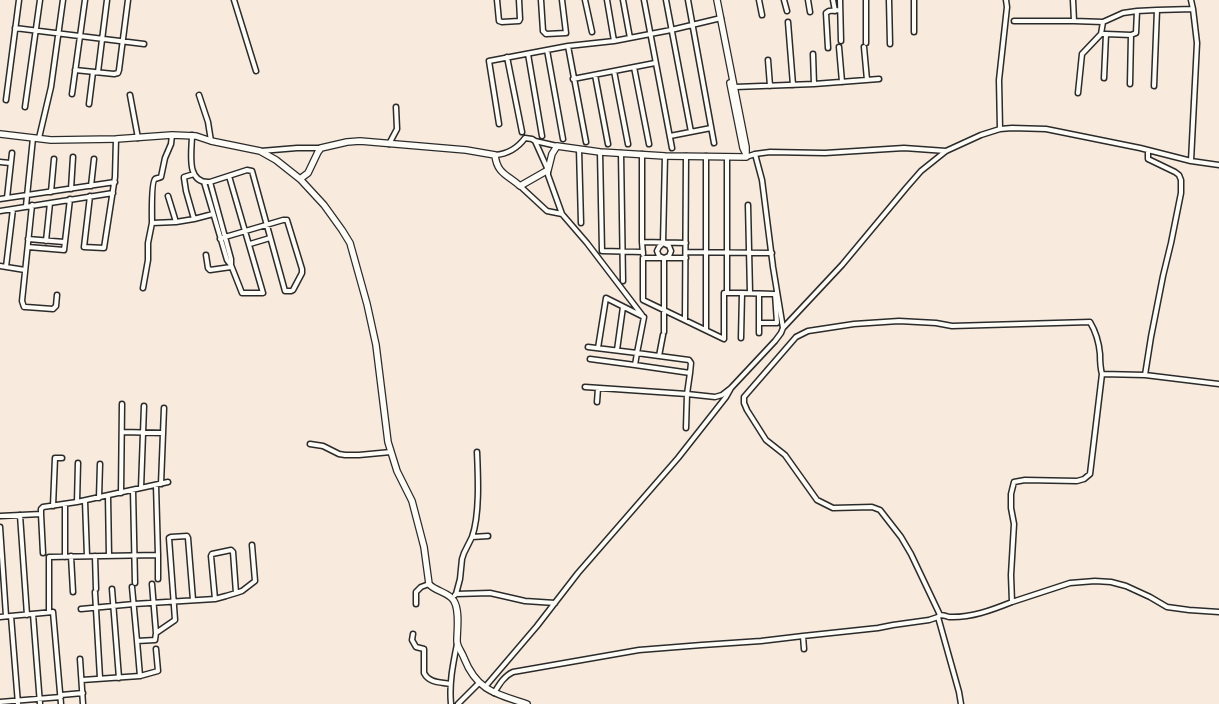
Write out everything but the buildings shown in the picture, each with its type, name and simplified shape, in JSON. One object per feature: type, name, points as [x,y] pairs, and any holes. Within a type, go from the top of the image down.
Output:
[{"type":"main road","points":[[715,0],[735,87],[746,147],[745,155]]},
{"type":"main road","points":[[719,18],[742,148],[745,155]]},
{"type":"main road","points":[[0,134],[51,140],[116,139],[172,135],[194,136],[258,151],[276,160],[300,179],[324,205],[342,230],[350,243],[354,255],[376,345],[388,442],[400,480],[412,501],[424,547],[430,584],[432,588],[448,595],[454,601],[457,612],[457,644],[471,674],[493,693],[527,704]]},
{"type":"main road","points":[[300,179],[308,173],[321,148],[347,142],[360,141],[466,150],[495,155],[497,166],[504,175],[520,186],[548,170],[552,154],[557,146],[600,152],[665,156],[727,157],[745,155]]},
{"type":"street","points":[[6,100],[19,0]]},
{"type":"street","points":[[25,107],[40,0]]},
{"type":"street","points":[[26,206],[36,138],[51,87],[63,0]]},
{"type":"street","points":[[72,94],[85,0]]},
{"type":"street","points":[[98,72],[107,0]]},
{"type":"street","points":[[75,70],[114,74],[118,73],[128,0]]},
{"type":"street","points":[[234,0],[256,71]]},
{"type":"street","points":[[497,0],[498,21],[502,22],[519,21],[519,0]]},
{"type":"street","points":[[541,0],[543,32],[546,34],[566,32],[562,0]]},
{"type":"street","points":[[585,0],[592,32]]},
{"type":"street","points":[[607,0],[614,41]]},
{"type":"street","points":[[623,0],[630,38]]},
{"type":"street","points":[[644,0],[672,148]]},
{"type":"street","points":[[666,0],[691,132]]},
{"type":"street","points":[[688,0],[714,143]]},
{"type":"street","points":[[759,0],[762,15]]},
{"type":"street","points":[[784,0],[787,11]]},
{"type":"street","points":[[808,0],[810,12]]},
{"type":"street","points":[[833,0],[835,11]]},
{"type":"street","points":[[840,0],[841,41]]},
{"type":"street","points":[[866,0],[865,45],[867,80]]},
{"type":"street","points":[[889,0],[890,44]]},
{"type":"street","points":[[914,0],[914,32]]},
{"type":"street","points":[[1000,130],[999,80],[1007,7],[1006,0]]},
{"type":"street","points":[[1073,0],[1074,21]]},
{"type":"street","points":[[1191,0],[1197,43],[1191,160]]},
{"type":"street","points":[[1014,21],[1103,22],[1123,13],[1193,9]]},
{"type":"street","points":[[828,48],[826,14],[827,12],[840,10]]},
{"type":"street","points":[[1154,86],[1157,10]]},
{"type":"street","points":[[1078,93],[1082,54],[1103,34],[1131,35],[1136,33],[1137,12]]},
{"type":"street","points":[[499,124],[489,61],[568,46],[614,41],[671,30],[719,18]]},
{"type":"street","points":[[788,22],[793,85]]},
{"type":"street","points":[[1103,22],[1104,78]]},
{"type":"street","points":[[15,28],[144,44]]},
{"type":"street","points":[[1130,84],[1131,35]]},
{"type":"street","points":[[568,46],[586,142]]},
{"type":"street","points":[[839,47],[842,82]]},
{"type":"street","points":[[547,50],[563,139]]},
{"type":"street","points":[[528,54],[542,136]]},
{"type":"street","points":[[813,54],[814,84]]},
{"type":"street","points":[[507,57],[522,132]]},
{"type":"street","points":[[768,60],[770,86]]},
{"type":"street","points":[[573,79],[655,63]]},
{"type":"street","points":[[634,67],[649,144]]},
{"type":"street","points":[[614,71],[628,144]]},
{"type":"street","points":[[89,104],[92,72]]},
{"type":"street","points":[[595,75],[608,144]]},
{"type":"street","points":[[735,87],[879,80]]},
{"type":"street","points":[[130,95],[138,138]]},
{"type":"street","points":[[199,95],[208,122],[211,141]]},
{"type":"street","points":[[389,144],[397,129],[396,107]]},
{"type":"street","points":[[670,136],[712,128]]},
{"type":"street","points":[[585,387],[718,396],[722,395],[731,388],[775,341],[783,328],[851,255],[907,186],[946,151],[981,135],[1012,128],[1046,129],[1219,165]]},
{"type":"street","points":[[143,288],[148,260],[148,243],[152,223],[154,181],[161,177],[165,158],[171,144],[172,135]]},
{"type":"street","points":[[194,136],[191,161],[194,174],[199,179],[204,182],[210,182],[247,170],[252,171],[266,225],[285,291],[293,290],[302,271],[288,222],[286,220],[283,220],[266,225],[223,238]]},
{"type":"street","points":[[495,155],[510,152],[518,147],[525,138],[557,146]]},
{"type":"street","points":[[90,196],[84,247],[104,248],[113,193],[116,139]]},
{"type":"street","points":[[535,141],[548,170],[548,175],[562,214],[587,243],[644,317],[635,365]]},
{"type":"street","points":[[258,151],[321,148]]},
{"type":"street","points":[[745,155],[786,152],[825,153],[904,148],[946,151]]},
{"type":"street","points":[[580,150],[581,223]]},
{"type":"street","points":[[1146,375],[1151,337],[1174,229],[1181,180],[1179,175],[1175,172],[1147,158],[1148,151]]},
{"type":"street","points":[[600,152],[602,251],[642,252]]},
{"type":"street","points":[[7,198],[12,153]]},
{"type":"street","points":[[621,153],[623,281]]},
{"type":"street","points":[[642,154],[643,300],[724,339],[724,293],[727,293],[727,157]]},
{"type":"street","points":[[755,154],[762,180],[783,328]]},
{"type":"street","points":[[664,258],[659,256],[657,251],[659,246],[663,243],[665,156]]},
{"type":"street","points":[[686,156],[686,320]]},
{"type":"street","points":[[706,156],[706,330]]},
{"type":"street","points":[[71,189],[73,157]]},
{"type":"street","points":[[51,192],[54,159]]},
{"type":"street","points":[[91,186],[94,159]]},
{"type":"street","points":[[0,162],[10,163]]},
{"type":"street","points":[[194,174],[184,177],[186,191],[194,219]]},
{"type":"street","points":[[204,182],[213,214],[231,259],[231,266],[242,293],[262,294],[263,293],[250,244],[229,176]]},
{"type":"street","points":[[0,199],[114,182]]},
{"type":"street","points":[[210,182],[223,238]]},
{"type":"street","points":[[520,186],[547,211],[562,214]]},
{"type":"street","points":[[0,211],[113,193]]},
{"type":"street","points":[[168,196],[176,222]]},
{"type":"street","points":[[28,247],[64,250],[70,199]]},
{"type":"street","points":[[46,241],[50,203]]},
{"type":"street","points":[[748,205],[750,293]]},
{"type":"street","points":[[32,206],[22,301],[24,307],[53,310],[56,306],[58,295]]},
{"type":"street","points":[[6,267],[13,209]]},
{"type":"street","points":[[152,223],[176,222],[213,214]]},
{"type":"street","points":[[250,244],[270,238]]},
{"type":"street","points":[[28,239],[64,242]]},
{"type":"street","points":[[642,242],[686,243]]},
{"type":"street","points":[[663,243],[669,246],[671,251],[669,256],[664,258]]},
{"type":"street","points":[[686,252],[772,253]]},
{"type":"street","points":[[206,255],[208,268],[210,270],[231,266]]},
{"type":"street","points":[[643,258],[686,258]]},
{"type":"street","points":[[659,356],[663,333],[664,258]]},
{"type":"street","points":[[0,266],[25,270]]},
{"type":"street","points":[[727,293],[775,294],[777,323],[759,323]]},
{"type":"street","points":[[741,338],[742,294]]},
{"type":"street","points":[[759,294],[759,333]]},
{"type":"street","points":[[598,348],[606,298],[644,317]]},
{"type":"street","points":[[617,350],[623,307]]},
{"type":"street","points":[[961,704],[939,616],[901,537],[880,510],[872,507],[833,508],[817,500],[785,455],[766,440],[747,410],[744,403],[744,397],[796,337],[808,331],[877,322],[899,321],[936,323],[952,326],[1088,322],[1091,324],[1097,337],[1102,374],[1090,474],[1084,479],[1077,481],[1020,480],[1012,484],[1011,508],[1014,524],[1011,575],[1012,602]]},
{"type":"street","points":[[588,347],[689,360],[691,363],[687,394],[686,428]]},
{"type":"street","points":[[590,359],[690,373]]},
{"type":"street","points":[[1102,374],[1146,375],[1219,384]]},
{"type":"street","points":[[596,402],[598,388]]},
{"type":"street","points":[[486,688],[605,541],[678,458],[726,397],[731,388]]},
{"type":"street","points":[[121,493],[122,404]]},
{"type":"street","points":[[141,488],[144,406]]},
{"type":"street","points":[[158,579],[158,484],[164,408]]},
{"type":"street","points":[[122,432],[163,433]]},
{"type":"street","points":[[310,444],[323,446],[339,454],[345,455],[391,452]]},
{"type":"street","points":[[451,598],[456,594],[460,579],[462,559],[472,537],[476,516],[478,479],[477,452]]},
{"type":"street","points":[[54,506],[55,458],[62,458]]},
{"type":"street","points":[[77,502],[78,463]]},
{"type":"street","points":[[99,498],[100,464]]},
{"type":"street","points":[[43,553],[41,509],[43,507],[85,501],[168,482]]},
{"type":"street","points":[[134,490],[134,604],[140,676]]},
{"type":"street","points":[[108,496],[109,556]]},
{"type":"street","points":[[85,501],[87,556]]},
{"type":"street","points":[[65,504],[65,557]]},
{"type":"street","points":[[0,516],[41,514]]},
{"type":"street","points":[[20,515],[27,615]]},
{"type":"street","points":[[0,527],[17,702]]},
{"type":"street","points":[[156,633],[175,620],[170,537],[187,536],[188,538],[193,600]]},
{"type":"street","points":[[472,537],[488,536]]},
{"type":"street","points":[[81,609],[153,602],[215,599],[242,591],[255,581],[252,545]]},
{"type":"street","points":[[215,599],[212,554],[231,550],[233,552],[236,593]]},
{"type":"street","points":[[49,612],[49,557],[158,555]]},
{"type":"street","points":[[71,556],[72,592]]},
{"type":"street","points":[[95,556],[95,608],[100,678]]},
{"type":"street","points":[[493,693],[508,674],[514,672],[639,650],[754,642],[878,628],[929,620],[939,616],[948,617],[975,614],[1070,583],[1095,581],[1111,582],[1126,586],[1167,607],[1219,612]]},
{"type":"street","points":[[137,641],[155,640],[156,633],[152,584]]},
{"type":"street","points":[[416,604],[416,592],[421,587],[430,584]]},
{"type":"street","points":[[112,589],[119,678]]},
{"type":"street","points":[[456,594],[490,593],[525,600],[555,603]]},
{"type":"street","points":[[0,617],[53,612],[62,704]]},
{"type":"street","points":[[33,614],[40,704]]},
{"type":"street","points":[[413,634],[412,640],[416,647],[424,649],[424,673],[426,677],[432,681],[450,684]]},
{"type":"street","points":[[803,636],[804,649]]},
{"type":"street","points":[[451,704],[450,684],[457,644]]},
{"type":"street","points":[[82,680],[140,676],[158,670],[156,649]]},
{"type":"street","points":[[80,659],[83,704]]},
{"type":"street","points":[[458,704],[480,683]]},
{"type":"street","points":[[0,702],[17,702],[83,693]]}]
